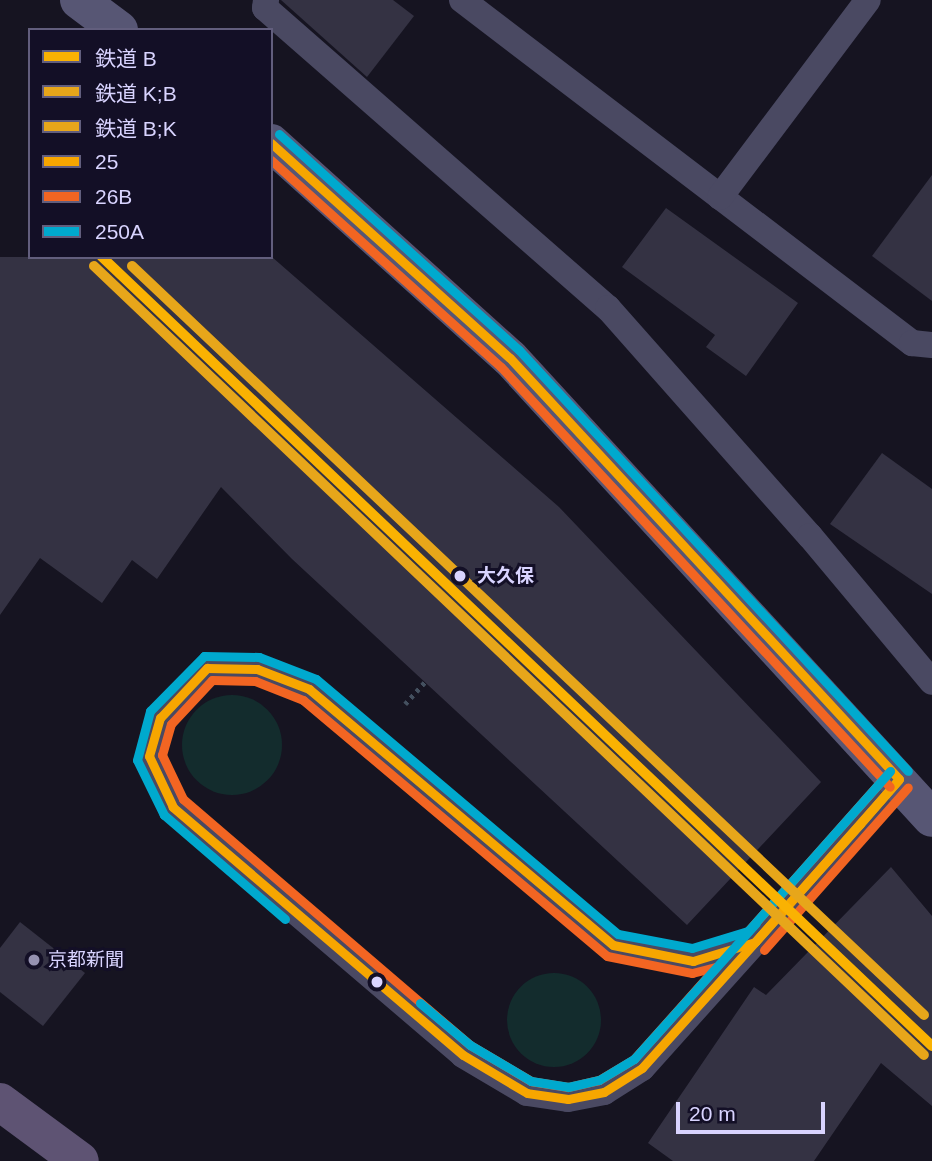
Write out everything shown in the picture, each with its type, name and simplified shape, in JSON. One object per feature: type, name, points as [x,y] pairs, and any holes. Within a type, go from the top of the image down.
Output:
[{"type":"main road","points":[[0,1102],[80,1161]]},
{"type":"street","points":[[79,0],[116,28]]},
{"type":"street","points":[[273,145],[510,358],[900,779],[932,818]]},
{"type":"lane","points":[[266,0],[265,8],[608,308],[801,526],[932,682]]},
{"type":"lane","points":[[462,0],[912,343],[932,345]]},
{"type":"lane","points":[[720,197],[868,0]]},
{"type":"lane","points":[[755,942],[693,961],[613,945],[309,689],[257,669],[207,667],[160,718],[149,756],[173,807],[463,1055],[527,1093],[568,1099],[592,1094],[642,1068],[755,942],[900,779]]},
{"type":"path","points":[[405,704],[425,682]]},
{"type":"green space","points":[[232,695],[251,699],[267,710],[278,726],[282,745],[278,764],[267,780],[251,791],[232,795],[213,791],[197,780],[186,764],[182,745],[186,726],[197,710],[213,699]]},
{"type":"green space","points":[[554,973],[572,976],[587,987],[598,1002],[601,1020],[598,1038],[587,1053],[572,1064],[554,1067],[536,1064],[521,1053],[510,1038],[507,1020],[510,1002],[521,987],[536,976]]},
{"type":"building","points":[[281,0],[393,0],[414,16],[367,77]]},
{"type":"building","points":[[932,175],[932,301],[872,256]]},
{"type":"building","points":[[666,208],[798,303],[746,376],[706,347],[715,335],[622,267]]},
{"type":"building","points":[[0,257],[273,258],[559,507],[821,782],[687,925],[292,559],[221,487],[157,579],[132,560],[102,603],[40,558],[0,615]]},
{"type":"building","points":[[882,453],[932,489],[932,594],[830,524]]},
{"type":"building","points":[[891,867],[932,916],[932,1106],[881,1063],[814,1161],[673,1161],[648,1143],[754,987],[766,995]]},
{"type":"building","name":"京都新聞","points":[[20,922],[85,973],[43,1026],[0,992],[0,948]]},
{"type":"rail line","name":"B","points":[[104,259],[932,1046]]},
{"type":"rail line","name":"K;B","points":[[94,266],[924,1055]]},
{"type":"rail line","name":"B;K","points":[[132,266],[924,1015]]},
{"type":"transit line","name":"250A","points":[[279,134],[519,350],[908,771]]},
{"type":"transit line","name":"25","points":[[273,145],[510,358],[899,779]]},
{"type":"transit line","name":"26B","points":[[273,162],[501,367],[890,787]]},
{"type":"transit line","name":"250A","points":[[285,919],[164,815],[137,760],[150,711],[204,656],[259,657],[316,679],[618,934],[692,948],[748,931],[890,771]]},
{"type":"transit line","name":"25","points":[[207,668],[257,669],[309,689],[613,945],[693,961],[755,942],[642,1068],[604,1092],[568,1099],[527,1093],[463,1055],[173,807],[149,756],[160,718],[207,668]]},
{"type":"transit line","name":"26B","points":[[212,680],[255,681],[303,700],[607,956],[692,973],[716,967],[634,1059],[599,1080],[568,1087],[531,1081],[470,1045],[183,799],[162,755],[171,724],[212,680]]},
{"type":"transit line","name":"26B","points":[[748,931],[890,771]]},
{"type":"transit line","name":"25","points":[[899,779],[860,824],[755,942],[899,779]]},
{"type":"transit line","name":"26B","points":[[764,950],[908,787]]},
{"type":"transit line","name":"250A","points":[[420,1003],[470,1045],[531,1081],[568,1087],[599,1080],[634,1059],[756,923]]},
{"type":"place","name":"大久保","points":[[460,576]]},
{"type":"place","name":"京都新聞","points":[[34,960]]}]
